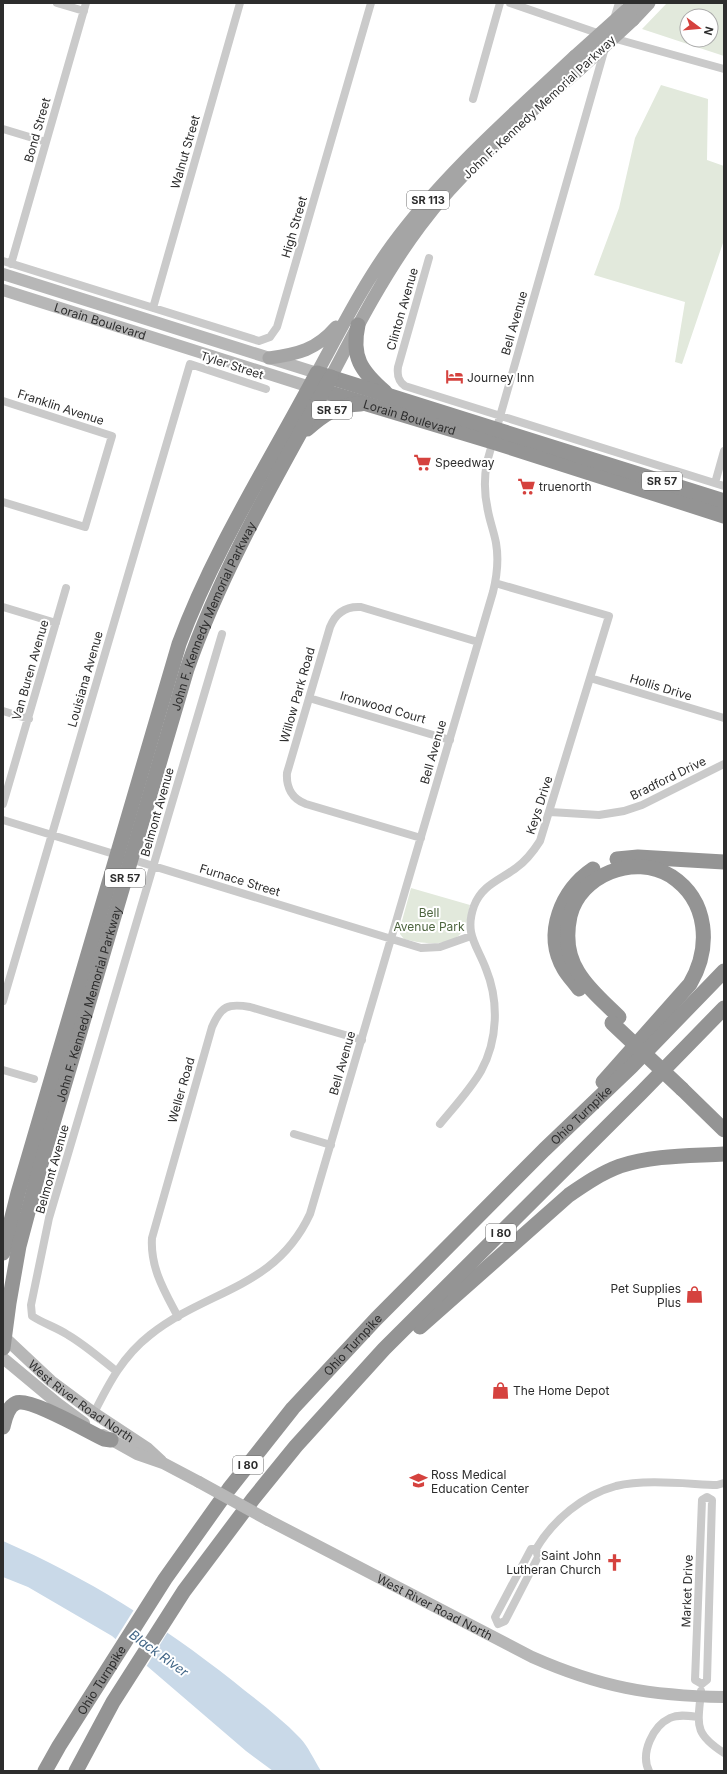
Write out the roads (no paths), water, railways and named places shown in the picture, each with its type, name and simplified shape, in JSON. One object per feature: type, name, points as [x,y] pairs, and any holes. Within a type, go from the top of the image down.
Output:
[{"type":"highway","points":[[358,325],[356,351],[360,364],[366,375],[388,395]]},
{"type":"highway","name":"Lorain Boulevard","points":[[324,375],[724,501]]},
{"type":"highway","name":"John F. Kennedy Memorial Parkway","points":[[4,1341],[15,1267],[25,1222],[123,857],[173,663],[186,625],[231,531],[324,375]]},
{"type":"highway","name":"Lorain Boulevard","points":[[316,389],[373,406],[496,429],[724,516]]},
{"type":"highway","name":"John F. Kennedy Memorial Parkway","points":[[3,1253],[18,1193],[123,857],[201,629],[232,562],[299,437],[316,389]]},
{"type":"highway","name":"SR 57","points":[[299,437],[320,417],[332,410],[345,405],[359,404],[373,406]]},
{"type":"highway","points":[[724,862],[638,857],[620,858],[598,866],[587,873],[565,896],[559,913],[556,929],[556,944],[559,957],[563,968],[570,979],[616,1020],[684,1086],[724,1130]]},
{"type":"highway","points":[[544,1150],[690,984],[700,964],[703,954],[704,933],[703,924],[696,904],[677,881],[670,876],[652,869],[622,869],[597,878],[580,895],[574,904],[569,922],[567,931],[569,953],[577,971],[616,1020]]},
{"type":"highway","name":"Ohio Turnpike","points":[[45,1771],[59,1746],[165,1579],[229,1489],[293,1408],[376,1319],[544,1150],[632,1066],[724,971]]},
{"type":"highway","name":"Ohio Turnpike","points":[[76,1771],[113,1702],[184,1591],[283,1462],[384,1349],[641,1093],[724,1008]]},
{"type":"highway","points":[[684,1086],[724,1118]]},
{"type":"highway","points":[[283,1462],[393,1351],[569,1195],[589,1181],[619,1166],[648,1159],[724,1154]]},
{"type":"highway","points":[[3,1427],[9,1409],[14,1404],[20,1402],[35,1406],[104,1439],[111,1440]]},
{"type":"main road","name":"John F. Kennedy Memorial Parkway","points":[[324,375],[358,325],[391,268],[421,225],[439,203],[465,174],[517,124],[580,69],[633,20],[648,3]]},
{"type":"main road","name":"John F. Kennedy Memorial Parkway","points":[[324,375],[352,307],[392,244],[439,188],[474,151],[575,56],[634,4]]},
{"type":"main road","points":[[269,358],[299,353],[313,347],[325,339],[352,307]]},
{"type":"street","points":[[57,3],[84,12]]},
{"type":"street","name":"Bond Street","points":[[7,262],[46,142],[86,3]]},
{"type":"street","name":"Walnut Street","points":[[154,308],[240,3]]},
{"type":"street","name":"High Street","points":[[154,308],[259,341],[265,340],[275,333],[371,3]]},
{"type":"street","points":[[473,99],[500,3]]},
{"type":"street","points":[[510,3],[608,37],[724,69]]},
{"type":"street","name":"Bell Avenue","points":[[94,1413],[116,1371],[140,1343],[162,1326],[260,1273],[286,1252],[300,1234],[310,1214],[495,583],[497,549],[486,502],[485,483],[487,463],[619,3]]},
{"type":"street","points":[[3,129],[46,142]]},
{"type":"street","name":"Clinton Avenue","points":[[398,368],[429,258]]},
{"type":"street","points":[[7,262],[154,308]]},
{"type":"street","name":"Lorain Boulevard","points":[[3,274],[324,375]]},
{"type":"street","name":"Lorain Boulevard","points":[[3,290],[316,389]]},
{"type":"street","name":"Tyler Street","points":[[190,364],[266,389]]},
{"type":"street","name":"Louisiana Avenue","points":[[3,1001],[190,364]]},
{"type":"street","name":"Lorain Boulevard","points":[[398,368],[398,378],[405,386],[496,429],[724,486]]},
{"type":"street","name":"Franklin Avenue","points":[[3,401],[112,436],[85,527],[3,502]]},
{"type":"street","points":[[715,483],[724,450]]},
{"type":"street","name":"Keys Drive","points":[[471,936],[474,906],[481,893],[492,882],[515,869],[533,852],[542,835],[609,616],[495,583]]},
{"type":"street","name":"Van Buren Avenue","points":[[3,804],[66,588]]},
{"type":"street","points":[[3,607],[56,623]]},
{"type":"street","name":"Willow Park Road","points":[[421,838],[306,804],[291,793],[287,780],[287,773],[332,622],[341,612],[347,608],[362,608],[478,642]]},
{"type":"street","name":"Belmont Avenue","points":[[116,1371],[62,1330],[44,1324],[32,1316],[31,1305],[49,1218],[222,634]]},
{"type":"street","name":"Hollis Drive","points":[[590,678],[724,718]]},
{"type":"street","name":"Ironwood Court","points":[[309,698],[450,740]]},
{"type":"street","points":[[3,711],[28,718]]},
{"type":"street","name":"Bradford Drive","points":[[550,812],[599,815],[624,811],[642,805],[724,764]]},
{"type":"street","name":"Furnace Street","points":[[3,820],[421,948],[431,949],[440,947],[471,936]]},
{"type":"street","points":[[440,1124],[481,1070],[489,1054],[493,1036],[495,1010],[491,986],[486,969],[471,936]]},
{"type":"street","name":"Weller Road","points":[[178,1317],[156,1272],[152,1259],[152,1238],[217,1014],[225,1007],[236,1005],[250,1007],[362,1040]]},
{"type":"street","points":[[3,1070],[34,1079]]},
{"type":"street","points":[[294,1134],[331,1145]]},
{"type":"street","name":"West River Road North","points":[[4,1341],[51,1381],[94,1413],[147,1448],[163,1464]]},
{"type":"street","name":"West River Road North","points":[[3,1358],[57,1403],[111,1440],[137,1454],[163,1464],[199,1482],[268,1520],[492,1636],[562,1670],[593,1681],[625,1689],[658,1694],[724,1697]]},
{"type":"street","points":[[492,1636],[498,1624],[495,1617],[531,1549],[536,1549],[556,1523],[577,1505],[593,1495],[610,1489],[638,1483],[707,1485],[724,1483]]},
{"type":"street","name":"Market Drive","points":[[707,1485],[707,1497]]},
{"type":"street","name":"Market Drive","points":[[707,1497],[712,1500],[707,1680],[702,1684],[698,1717],[702,1735],[710,1744],[724,1753]]},
{"type":"street","name":"Market Drive","points":[[702,1684],[695,1680],[702,1500],[707,1497]]},
{"type":"street","points":[[649,1771],[646,1753],[657,1730],[669,1718],[683,1716],[698,1717]]},
{"type":"water","name":"Black River","points":[[3,1541],[94,1586],[151,1622],[206,1660],[267,1708],[292,1730],[303,1741],[321,1771],[273,1771],[246,1751],[112,1636],[28,1587],[3,1577]]},
{"type":"place","name":"Journey Inn","points":[[454,377]]},
{"type":"place","name":"Speedway","points":[[422,462]]},
{"type":"place","name":"truenorth","points":[[526,486]]},
{"type":"place","name":"Pet Supplies Plus","points":[[694,1295]]},
{"type":"place","name":"The Home Depot","points":[[500,1390]]},
{"type":"place","name":"Ross Medical Education Center","points":[[418,1481]]},
{"type":"place","name":"Saint John Lutheran Church","points":[[614,1562]]},
{"type":"park label","name":"Bell Avenue Park","points":[[429,919]]}]
